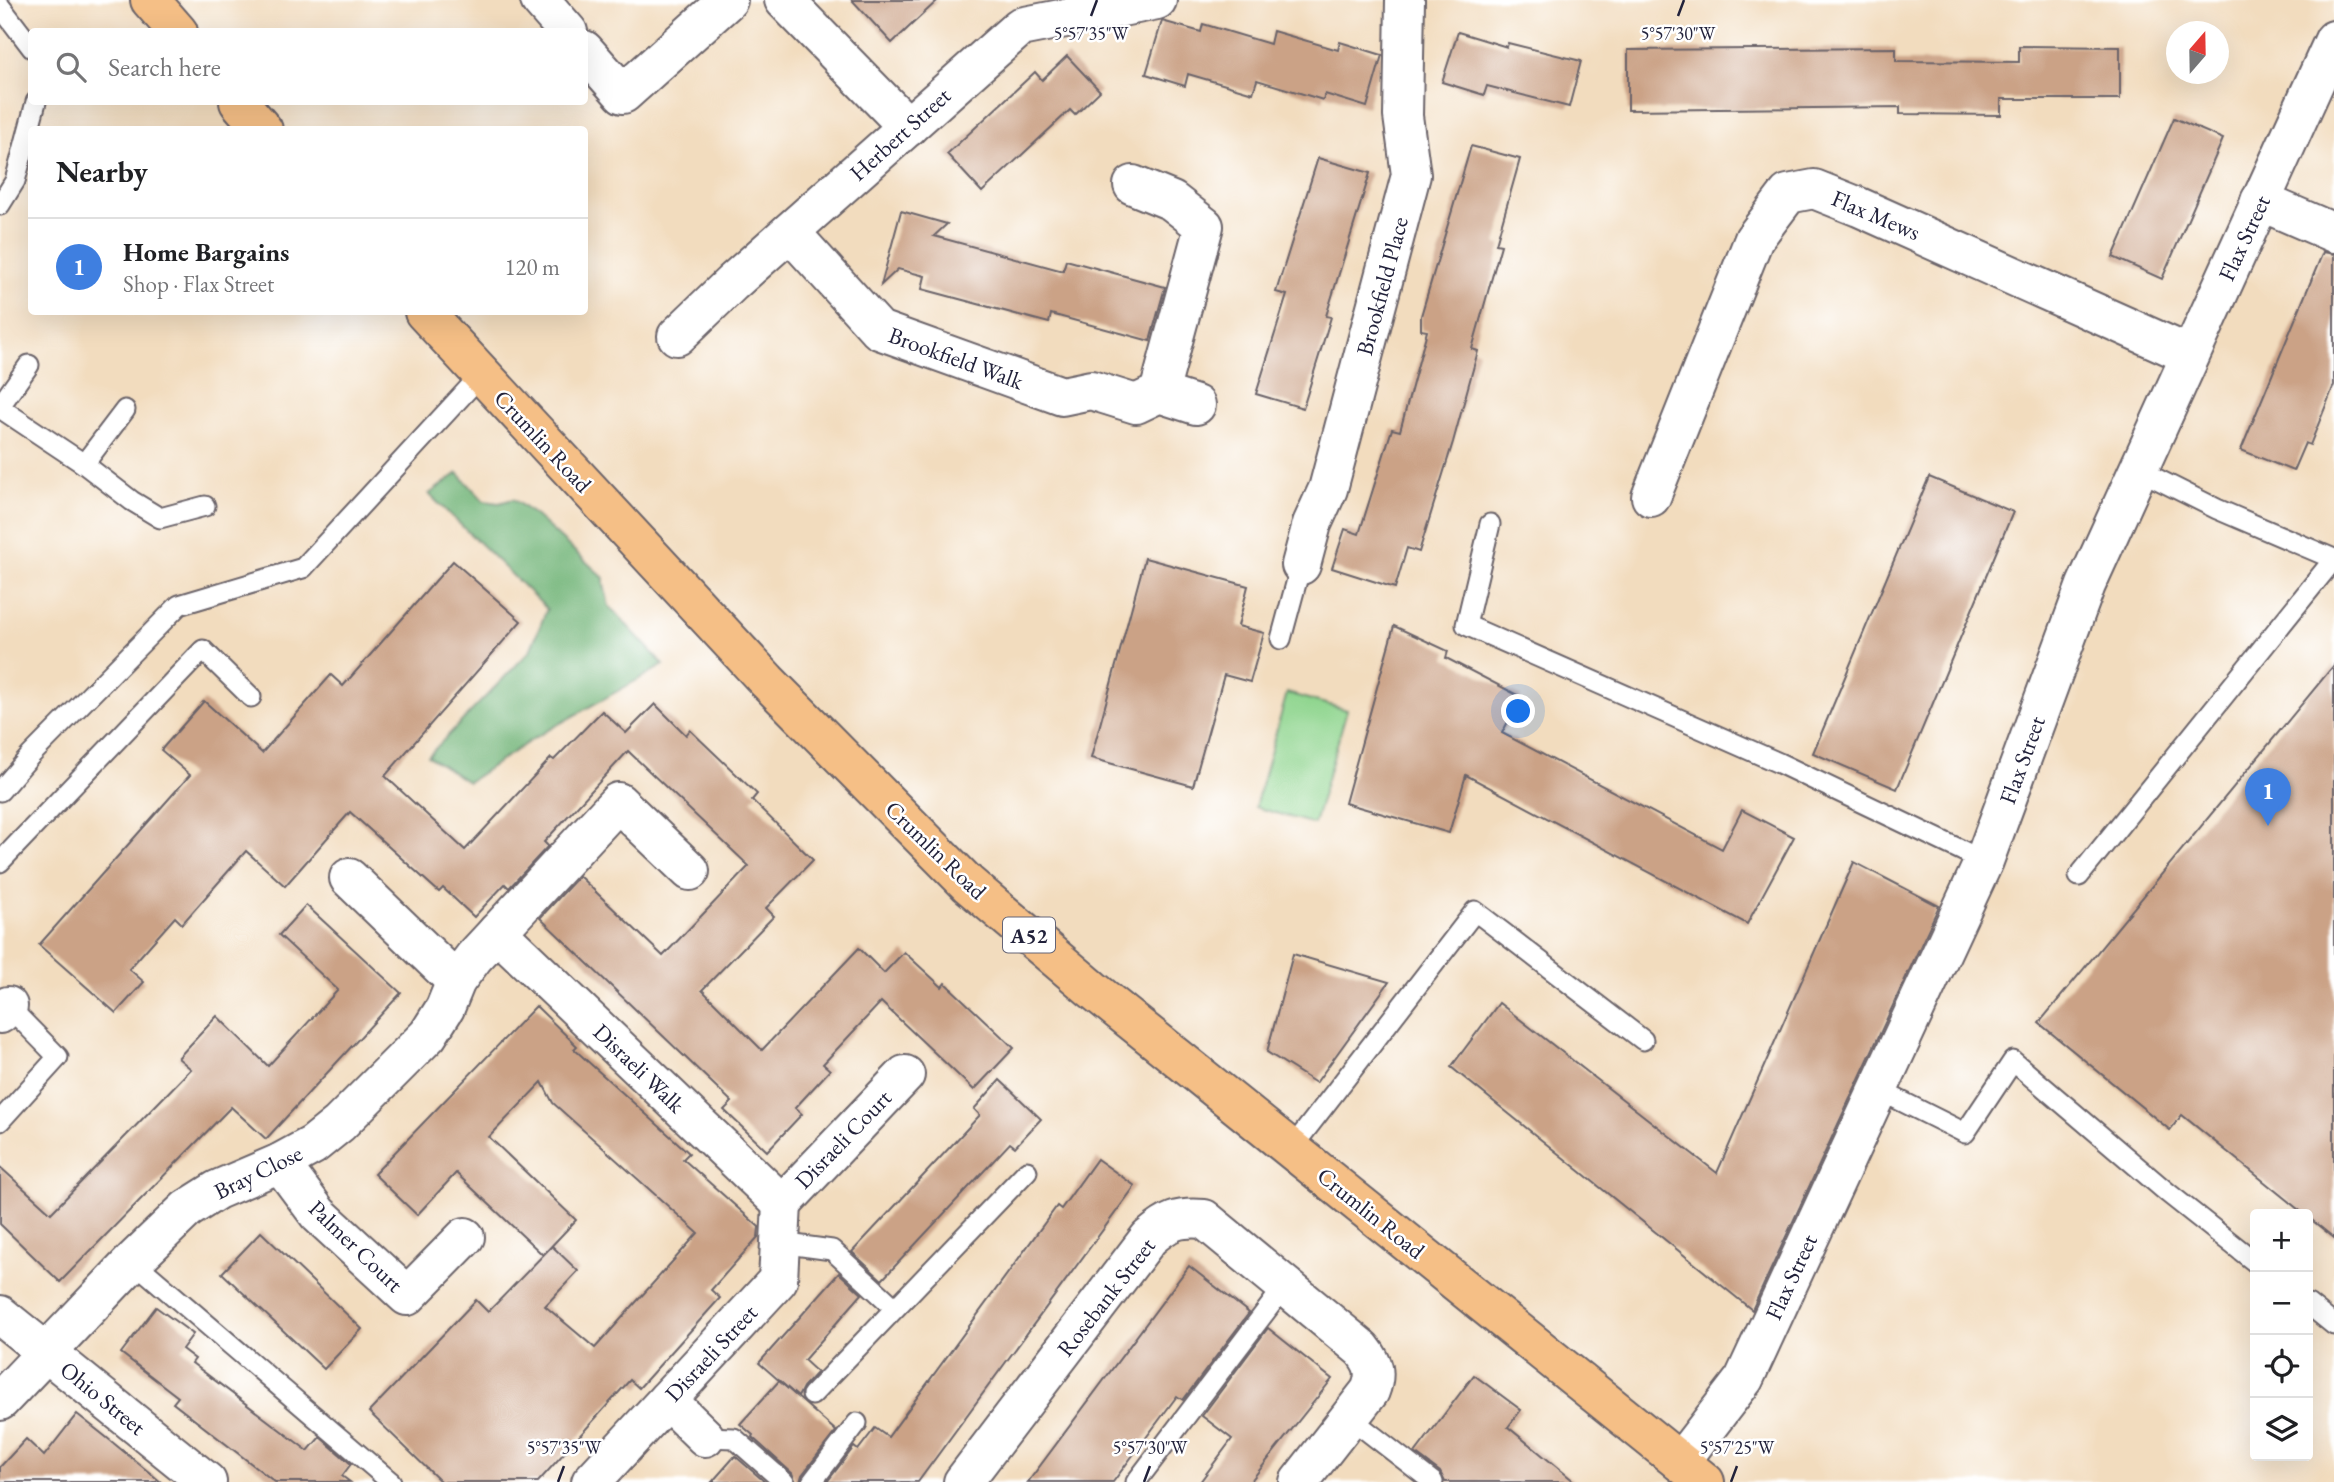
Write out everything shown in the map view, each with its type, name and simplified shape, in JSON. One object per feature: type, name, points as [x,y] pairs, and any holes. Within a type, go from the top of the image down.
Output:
[{"type":"main road","points":[[150,0],[174,28]]},
{"type":"main road","points":[[242,105],[260,126]]},
{"type":"main road","name":"Crumlin Road","points":[[427,315],[767,681],[968,884],[1092,989],[1692,1472]]},
{"type":"street","points":[[540,0],[564,28]]},
{"type":"street","points":[[588,55],[623,94],[728,0]]},
{"type":"street","points":[[784,0],[908,127]]},
{"type":"street","name":"Herbert Street","points":[[677,336],[1020,27],[1157,0]]},
{"type":"street","name":"Brookfield Place","points":[[1301,565],[1312,524],[1328,489],[1411,175],[1403,116],[1405,0]]},
{"type":"street","name":"Flax Street","points":[[1692,1472],[1744,1380],[1984,861],[2087,585],[2334,40]]},
{"type":"street","points":[[1133,185],[1172,201],[1204,226],[1159,393],[1196,405]]},
{"type":"street","name":"Flax Mews","points":[[1651,497],[1754,240],[1787,194],[1814,189],[1860,206],[2190,355]]},
{"type":"street","points":[[2260,201],[2334,233]]},
{"type":"street","name":"Brookfield Walk","points":[[790,232],[878,330],[1062,396],[1091,390],[1136,404],[1159,393]]},
{"type":"street","name":"Bray Close","points":[[0,1401],[133,1261],[187,1209],[217,1190],[280,1163],[313,1145],[391,1074],[428,1035],[445,1008],[456,981],[497,932],[618,802],[690,871]]},
{"type":"street","points":[[349,878],[456,981]]},
{"type":"street","name":"Disraeli Walk","points":[[497,932],[782,1204]]},
{"type":"street","name":"Disraeli Court","points":[[782,1204],[905,1075]]},
{"type":"street","name":"Palmer Court","points":[[280,1163],[318,1214],[407,1296],[465,1237]]},
{"type":"street","name":"Disraeli Street","points":[[591,1482],[778,1280],[782,1204]]},
{"type":"street","name":"Rosebank Street","points":[[963,1482],[1149,1238],[1165,1224],[1183,1217],[1203,1219],[1372,1360],[1375,1376],[1370,1391],[1298,1482]]},
{"type":"street","name":"Ohio Street","points":[[0,1315],[207,1482]]},
{"type":"street","points":[[667,1400],[705,1437]]},
{"type":"lane","points":[[0,6],[28,43]]},
{"type":"lane","points":[[30,126],[35,105]]},
{"type":"lane","points":[[0,205],[15,181],[28,132]]},
{"type":"lane","points":[[29,365],[0,407],[160,518],[205,506]]},
{"type":"lane","points":[[0,791],[31,755],[179,605],[303,568],[481,375]]},
{"type":"lane","points":[[84,464],[125,410]]},
{"type":"lane","points":[[2079,876],[2334,559],[2217,509],[2139,470]]},
{"type":"lane","points":[[1490,524],[1466,625],[1779,763],[1984,861]]},
{"type":"lane","points":[[1281,639],[1301,565]]},
{"type":"lane","points":[[0,862],[202,650],[251,697]]},
{"type":"lane","points":[[1291,1149],[1475,911],[1643,1040]]},
{"type":"lane","points":[[0,1121],[58,1057],[3,1006]]},
{"type":"lane","points":[[1879,1090],[1965,1133],[2013,1061],[2168,1194],[2250,1258]]},
{"type":"lane","points":[[812,1395],[1027,1171]]},
{"type":"lane","points":[[780,1243],[832,1250],[895,1308]]},
{"type":"lane","points":[[133,1261],[391,1482]]},
{"type":"lane","points":[[1136,1482],[1285,1286]]},
{"type":"lane","points":[[2313,1308],[2334,1325]]},
{"type":"lane","points":[[1355,1410],[1433,1482]]},
{"type":"lane","points":[[812,1482],[857,1423]]},
{"type":"lane","points":[[705,1437],[734,1438],[784,1482]]},
{"type":"green space","points":[[458,473],[484,501],[499,503],[513,499],[537,517],[604,578],[609,606],[664,665],[536,737],[468,782],[428,756],[530,651],[547,609],[429,494]]},
{"type":"green space","points":[[1287,693],[1347,710],[1314,824],[1255,807]]},
{"type":"building","points":[[852,0],[938,0],[892,43]]},
{"type":"building","points":[[1162,21],[1201,32],[1203,24],[1270,44],[1273,31],[1338,50],[1340,42],[1382,55],[1367,107],[1325,94],[1323,100],[1257,80],[1253,93],[1188,74],[1185,86],[1146,74]]},
{"type":"building","points":[[1458,32],[1507,47],[1508,43],[1581,61],[1569,107],[1487,86],[1484,95],[1442,82]]},
{"type":"building","points":[[2019,46],[2120,47],[2120,99],[2001,99],[2001,115],[1900,114],[1900,107],[1628,110],[1628,50],[1896,48],[1896,61],[2019,62]]},
{"type":"building","points":[[1067,56],[1100,91],[1075,115],[1070,110],[982,192],[947,154],[1035,72],[1042,80]]},
{"type":"building","points":[[2174,118],[2223,139],[2162,279],[2113,257]]},
{"type":"building","points":[[1471,146],[1520,159],[1496,244],[1501,245],[1472,349],[1478,351],[1453,442],[1419,552],[1407,548],[1395,588],[1332,568],[1345,529],[1359,534],[1392,429],[1400,431],[1427,331],[1421,330],[1421,316]]},
{"type":"building","points":[[1318,158],[1370,173],[1326,316],[1331,317],[1303,408],[1256,394],[1287,295],[1276,292]]},
{"type":"building","points":[[901,211],[947,224],[934,236],[1063,271],[1066,260],[1165,287],[1150,341],[1051,314],[1049,323],[922,289],[925,276],[898,269],[881,285]]},
{"type":"building","points":[[2323,252],[2334,254],[2334,385],[2310,445],[2305,443],[2293,471],[2241,450]]},
{"type":"building","points":[[1929,477],[2013,512],[1897,789],[1813,753]]},
{"type":"building","points":[[1145,558],[1248,586],[1238,626],[1264,633],[1250,682],[1224,675],[1193,786],[1091,758]]},
{"type":"building","points":[[453,561],[521,621],[385,776],[465,850],[551,758],[554,760],[602,711],[626,733],[655,704],[686,735],[690,730],[757,794],[752,800],[813,860],[766,908],[774,916],[702,990],[762,1050],[859,948],[884,973],[904,952],[942,987],[945,983],[1014,1048],[974,1090],[881,1002],[823,1064],[830,1070],[795,1108],[802,1114],[767,1151],[724,1110],[732,1102],[540,918],[579,876],[663,956],[749,866],[628,751],[544,842],[548,846],[509,888],[505,884],[474,917],[443,888],[439,892],[350,812],[285,886],[246,851],[182,924],[175,917],[129,969],[144,982],[116,1013],[39,945],[190,775],[161,750],[204,701],[262,753],[331,675],[343,686]]},
{"type":"building","points":[[1394,626],[1448,651],[1446,658],[1521,697],[1502,733],[1722,849],[1742,810],[1794,837],[1747,924],[1466,775],[1449,833],[1345,803]]},
{"type":"building","points":[[2334,665],[2334,1238],[2313,1221],[2313,1209],[2298,1209],[2182,1115],[2170,1130],[2039,1023]]},
{"type":"building","points":[[1854,862],[1939,906],[1752,1310],[1451,1067],[1499,1003],[1717,1173]]},
{"type":"building","points":[[306,905],[401,993],[266,1139],[231,1107],[60,1282],[0,1224],[0,1167],[51,1213],[191,1069],[178,1058],[217,1016],[268,1066],[338,990],[279,935]]},
{"type":"building","points":[[1293,954],[1389,982],[1316,1083],[1267,1052]]},
{"type":"building","points":[[536,1006],[577,1046],[574,1049],[689,1153],[683,1159],[759,1227],[758,1237],[711,1290],[720,1298],[639,1388],[630,1380],[538,1482],[441,1482],[369,1412],[476,1300],[488,1312],[552,1246],[578,1271],[545,1306],[595,1348],[698,1233],[553,1103],[542,1082],[489,1137],[576,1220],[543,1255],[456,1173],[417,1215],[374,1174]]},
{"type":"building","points":[[1000,1080],[1041,1119],[1015,1147],[1010,1143],[882,1280],[852,1252],[980,1115],[974,1109]]},
{"type":"building","points":[[1097,1159],[1135,1186],[918,1482],[827,1482],[854,1447],[858,1450],[875,1428],[888,1437],[1057,1206],[1061,1209]]},
{"type":"building","points":[[261,1232],[362,1329],[324,1369],[222,1273]]},
{"type":"building","points":[[1189,1266],[1249,1313],[1183,1400],[1177,1396],[1113,1482],[1028,1482]]},
{"type":"building","points":[[839,1273],[862,1294],[804,1360],[817,1372],[798,1397],[759,1363]]},
{"type":"building","points":[[156,1307],[193,1334],[182,1349],[195,1359],[192,1363],[308,1451],[320,1437],[351,1464],[342,1476],[350,1482],[275,1482],[173,1403],[178,1397],[121,1353]]},
{"type":"building","points":[[1268,1328],[1332,1379],[1250,1482],[1200,1482],[1232,1439],[1202,1416]]},
{"type":"building","points":[[1474,1375],[1521,1410],[1508,1427],[1575,1482],[1445,1482],[1440,1472],[1415,1453]]},
{"type":"building","points":[[779,1381],[836,1431],[802,1475],[800,1482],[796,1482],[792,1473],[740,1424]]},
{"type":"building","points":[[77,1414],[161,1482],[0,1482],[0,1467],[26,1439],[44,1456]]},
{"type":"building","points":[[735,1456],[765,1482],[712,1482]]},
{"type":"place","name":"Home Bargains","points":[[2268,826]]}]
